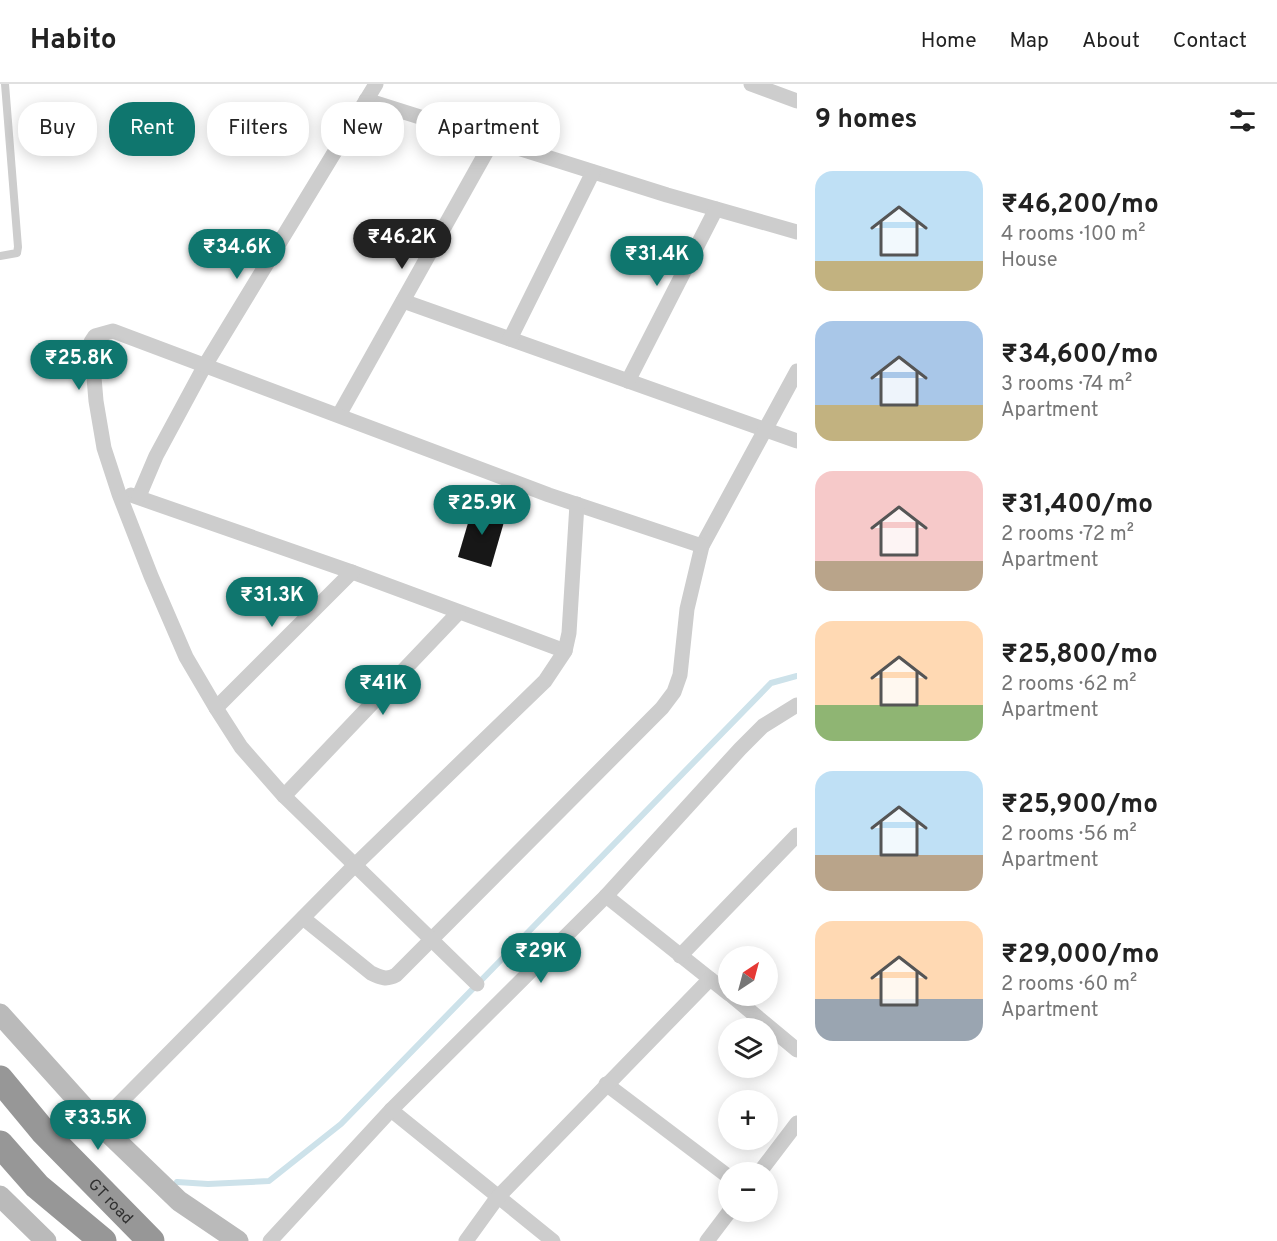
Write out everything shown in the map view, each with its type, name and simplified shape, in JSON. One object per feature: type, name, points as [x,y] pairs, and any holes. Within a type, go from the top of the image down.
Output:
[{"type":"highway","name":"GT road","points":[[0,1079],[43,1131],[151,1241]]},
{"type":"highway","name":"GT road","points":[[0,1144],[37,1186],[103,1241]]},
{"type":"main road","points":[[0,1014],[99,1124],[179,1201],[238,1241]]},
{"type":"main road","points":[[5,1203],[46,1241]]},
{"type":"street","points":[[139,496],[156,456],[204,367],[376,84]]},
{"type":"street","points":[[752,84],[797,101]]},
{"type":"street","points":[[366,100],[416,116]]},
{"type":"street","points":[[339,415],[484,156]]},
{"type":"street","points":[[543,156],[797,232]]},
{"type":"street","points":[[510,339],[593,172]]},
{"type":"street","points":[[628,381],[716,209]]},
{"type":"street","points":[[403,301],[797,441]]},
{"type":"street","points":[[477,984],[284,796],[241,747],[216,708],[186,657],[119,494],[104,448],[96,401],[91,342],[94,336],[113,331],[204,367],[577,504],[702,546]]},
{"type":"street","points":[[303,918],[351,959],[380,978],[396,975],[616,755],[674,692],[680,675],[687,609],[702,546],[797,371]]},
{"type":"street","points":[[119,494],[139,496],[565,651]]},
{"type":"street","points":[[99,1124],[355,865],[545,681],[565,651],[569,633],[577,504]]},
{"type":"street","points":[[216,708],[352,572]]},
{"type":"street","points":[[284,796],[458,613]]},
{"type":"street","points":[[270,1241],[391,1110],[606,896],[740,748],[763,726],[797,705]]},
{"type":"street","points":[[680,956],[797,835]]},
{"type":"street","points":[[606,896],[718,985]]},
{"type":"street","points":[[466,1241],[497,1198],[710,979]]},
{"type":"street","points":[[743,1006],[797,1050]]},
{"type":"street","points":[[606,1084],[718,1169]]},
{"type":"street","points":[[391,1110],[497,1198],[554,1241]]},
{"type":"street","points":[[767,1162],[797,1123]]},
{"type":"street","points":[[707,1241],[721,1222]]},
{"type":"lane","points":[[0,256],[17,253],[18,247],[5,84]]},
{"type":"building","points":[[473,506],[506,515],[491,567],[458,557]]},
{"type":"waterway","points":[[177,1182],[208,1184],[269,1181],[341,1124],[771,683],[797,676]]}]
